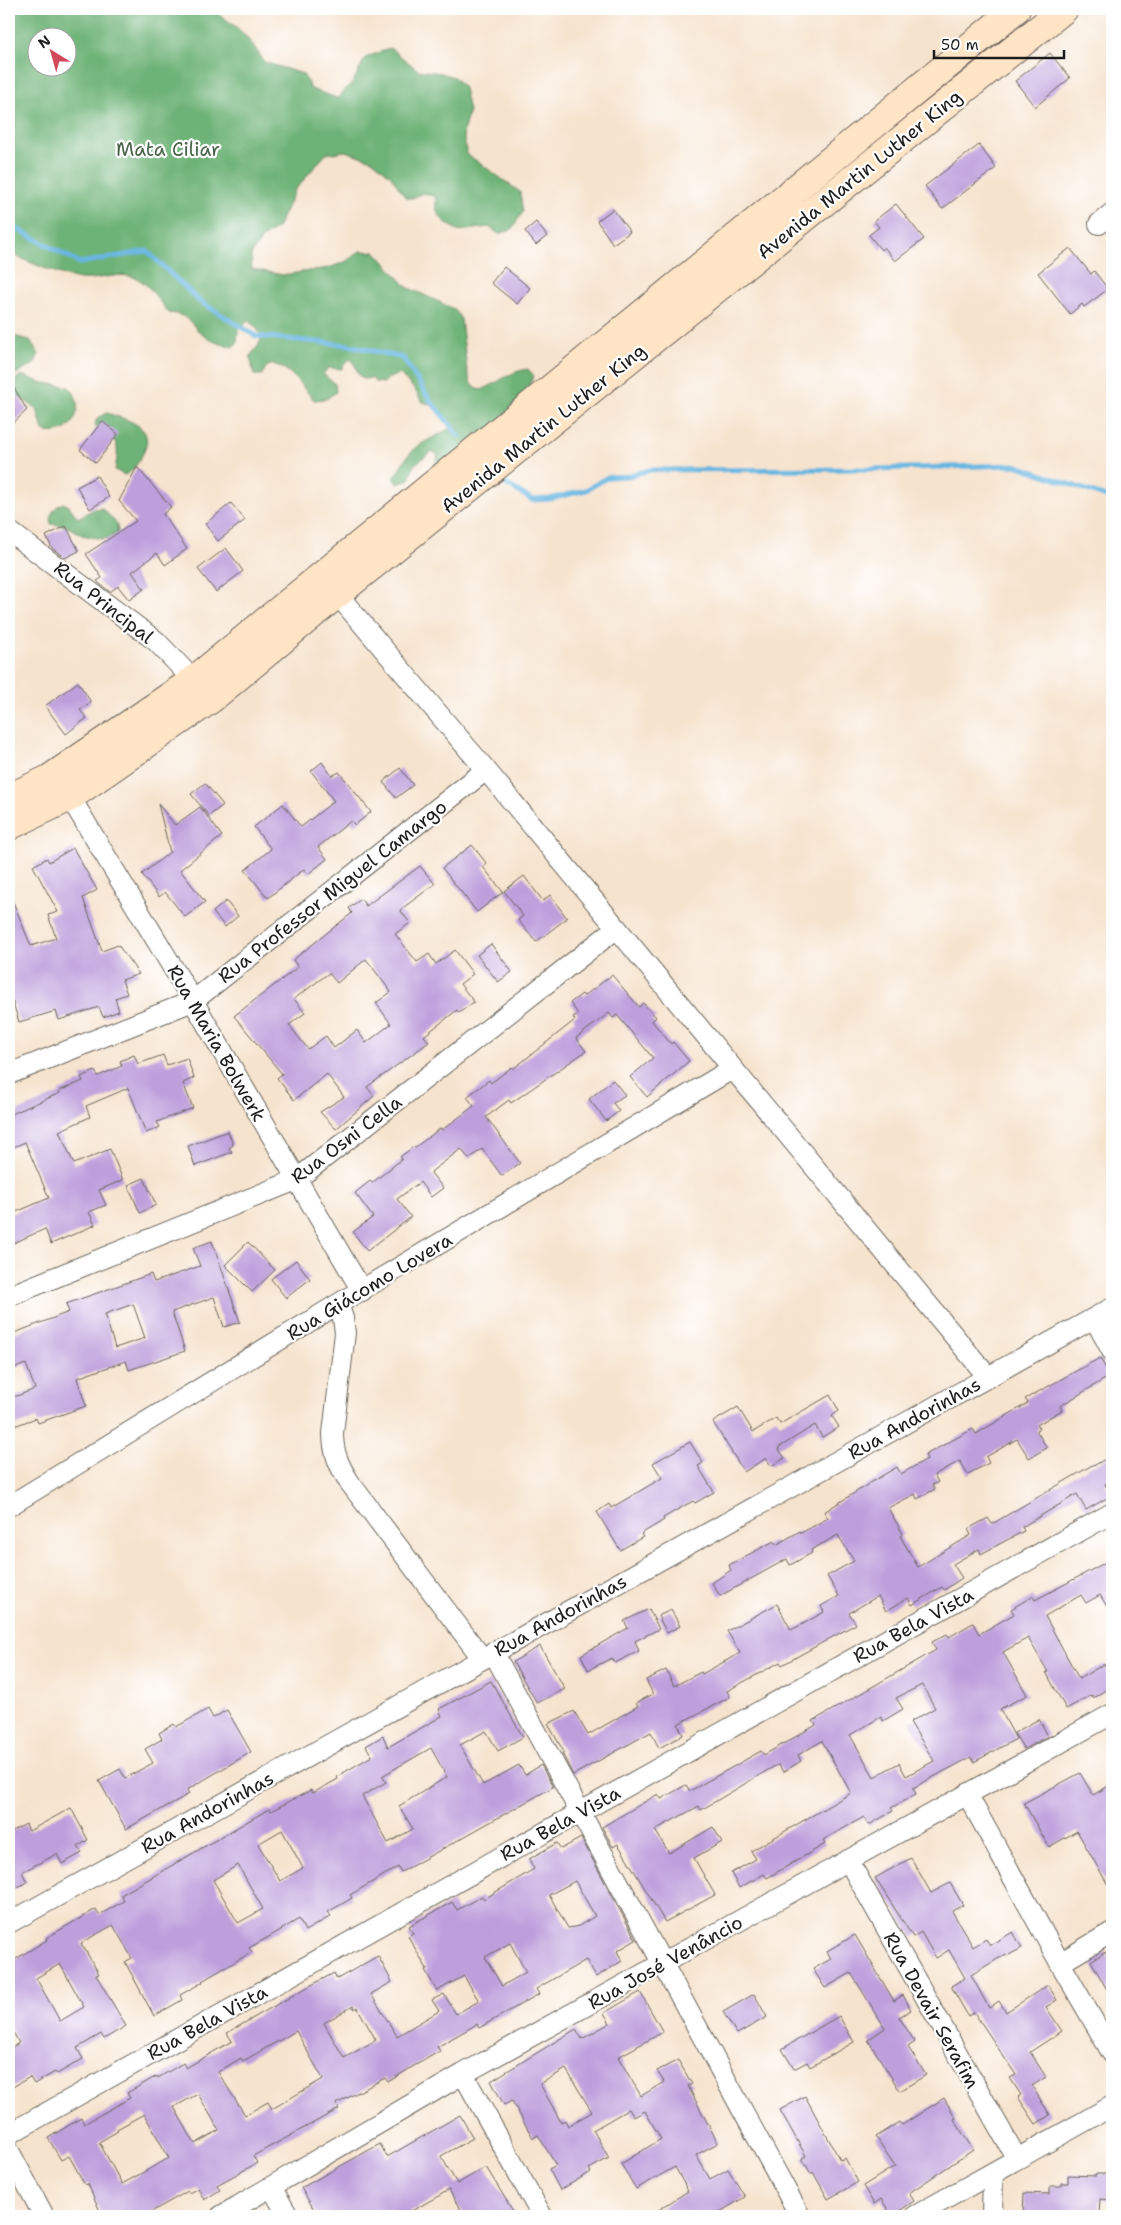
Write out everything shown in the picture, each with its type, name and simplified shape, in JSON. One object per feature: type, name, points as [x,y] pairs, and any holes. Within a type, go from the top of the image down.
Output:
[{"type":"main road","name":"Avenida Martin Luther King","points":[[9,826],[70,797],[202,690],[1016,9]]},
{"type":"main road","name":"Avenida Martin Luther King","points":[[9,798],[49,779],[202,690],[337,594],[1064,9]]},
{"type":"street","name":"Rua Principal","points":[[9,530],[156,641],[202,690]]},
{"type":"street","points":[[337,594],[486,770],[988,1377]]},
{"type":"street","name":"Rua Professor Miguel Camargo","points":[[9,1074],[193,1001],[486,770]]},
{"type":"street","name":"Rua Maria Bolwerk","points":[[70,797],[193,1001],[362,1290]]},
{"type":"street","name":"Rua Osni Cella","points":[[9,1296],[296,1180],[617,928]]},
{"type":"street","name":"Rua Giácomo Lovera","points":[[9,1506],[338,1304],[732,1069]]},
{"type":"street","points":[[338,1304],[343,1318],[345,1333],[333,1433],[332,1448],[336,1459],[350,1483],[487,1655],[580,1812],[800,2216]]},
{"type":"street","name":"Rua Andorinhas","points":[[9,1923],[1112,1308]]},
{"type":"street","points":[[1094,1318],[1112,1351]]},
{"type":"street","name":"Rua Bela Vista","points":[[9,2134],[1112,1514]]},
{"type":"street","name":"Rua José Venâncio","points":[[221,2216],[272,2188],[463,2074],[1112,1714]]},
{"type":"street","points":[[967,1794],[1060,1963],[1112,2052]]},
{"type":"street","name":"Rua Devair Serafim","points":[[848,1860],[1017,2159]]},
{"type":"street","points":[[1060,1963],[1112,1932]]},
{"type":"street","points":[[463,2074],[542,2216]]},
{"type":"street","points":[[915,2216],[1112,2106]]},
{"type":"street","points":[[9,2151],[44,2216]]},
{"type":"street","points":[[992,2216],[993,2173]]},
{"type":"street","points":[[272,2188],[288,2216]]},
{"type":"green space","name":"Mata Ciliar","points":[[9,9],[209,9],[241,31],[264,62],[303,74],[311,89],[337,98],[353,82],[365,58],[390,48],[418,70],[454,77],[464,88],[469,111],[463,133],[467,154],[520,192],[523,212],[511,230],[499,234],[489,227],[458,231],[438,214],[436,197],[423,193],[413,198],[406,198],[390,175],[372,160],[345,151],[326,154],[295,190],[278,227],[262,238],[251,255],[252,269],[283,275],[328,268],[345,262],[360,251],[376,252],[407,287],[454,309],[461,319],[467,370],[471,384],[481,390],[515,372],[528,369],[534,376],[526,390],[504,416],[462,452],[436,472],[435,465],[438,455],[432,451],[414,465],[409,480],[397,484],[394,478],[408,455],[425,442],[449,429],[450,421],[436,407],[421,401],[415,390],[400,374],[389,378],[384,383],[375,382],[372,378],[364,379],[359,375],[350,359],[342,369],[328,368],[323,374],[335,384],[336,392],[326,399],[314,400],[296,379],[280,366],[273,364],[266,367],[262,375],[254,375],[250,356],[262,337],[256,327],[248,321],[238,330],[237,343],[233,347],[223,345],[201,334],[183,316],[169,313],[151,290],[138,279],[124,275],[88,279],[74,278],[9,252]]},
{"type":"green space","points":[[9,335],[30,340],[39,354],[34,364],[9,378]]},
{"type":"green space","points":[[21,375],[39,382],[69,387],[75,395],[77,412],[69,426],[62,431],[53,433],[43,431],[37,409],[21,398],[13,388],[15,380]]},
{"type":"green space","points":[[107,413],[125,419],[140,427],[145,432],[147,439],[137,464],[124,475],[115,470],[117,446],[113,438],[95,425],[97,418]]},
{"type":"green space","points":[[63,503],[69,506],[78,518],[94,509],[102,508],[117,524],[118,532],[109,538],[101,539],[82,535],[66,526],[51,524],[50,518],[53,512],[57,506]]},
{"type":"building","points":[[1050,53],[1070,78],[1035,107],[1015,81]]},
{"type":"building","points":[[979,145],[996,168],[942,209],[925,186]]},
{"type":"building","points":[[896,204],[924,239],[895,261],[884,247],[881,250],[869,235],[879,227],[874,221]]},
{"type":"building","points":[[613,209],[630,232],[613,244],[597,221]]},
{"type":"building","points":[[536,222],[547,236],[536,245],[525,231]]},
{"type":"building","points":[[1070,248],[1091,274],[1094,271],[1108,289],[1084,307],[1082,304],[1070,314],[1038,273]]},
{"type":"building","points":[[504,267],[530,288],[517,304],[491,283]]},
{"type":"building","points":[[9,379],[27,410],[9,427]]},
{"type":"building","points":[[102,421],[118,434],[96,463],[80,450]]},
{"type":"building","points":[[137,467],[171,507],[163,514],[187,549],[165,565],[157,553],[132,572],[144,589],[129,600],[118,586],[110,592],[97,581],[102,578],[86,554],[136,521],[119,501]]},
{"type":"building","points":[[97,476],[109,497],[90,509],[77,487]]},
{"type":"building","points":[[231,503],[245,520],[218,541],[205,524]]},
{"type":"building","points":[[66,526],[79,551],[65,558],[52,548],[46,536]]},
{"type":"building","points":[[226,548],[243,571],[216,592],[198,569]]},
{"type":"building","points":[[78,682],[91,702],[80,710],[87,718],[66,734],[45,706]]},
{"type":"building","points":[[322,762],[332,776],[339,772],[371,812],[355,825],[351,821],[318,847],[327,859],[308,874],[304,869],[268,898],[245,870],[271,849],[254,827],[283,804],[301,827],[334,801],[311,771]]},
{"type":"building","points":[[400,768],[413,785],[396,798],[383,782]]},
{"type":"building","points":[[205,783],[223,805],[209,816],[191,794]]},
{"type":"building","points":[[158,804],[175,825],[200,807],[222,836],[180,870],[205,902],[185,917],[165,892],[159,897],[142,874],[170,852]]},
{"type":"building","points":[[472,845],[487,864],[483,867],[503,892],[477,912],[442,868]]},
{"type":"building","points":[[73,848],[97,890],[83,898],[102,951],[118,945],[139,974],[122,980],[127,994],[115,998],[119,1011],[103,1017],[99,1007],[59,1020],[56,1011],[19,1022],[9,990],[9,892],[31,946],[56,938],[48,915],[58,912],[33,866],[47,858],[49,862]]},
{"type":"building","points":[[420,866],[435,884],[400,910],[410,923],[395,934],[417,962],[429,954],[436,964],[455,950],[473,974],[460,984],[474,1002],[459,1013],[457,1010],[424,1036],[429,1042],[367,1087],[374,1096],[336,1129],[320,1112],[344,1097],[327,1074],[294,1100],[277,1078],[282,1074],[234,1016],[298,967],[293,960],[352,913],[349,908],[361,899],[366,906]],"holes":[[[366,959],[391,992],[376,1003],[391,1024],[366,1043],[357,1030],[334,1048],[326,1036],[308,1049],[289,1025],[305,1013],[294,999],[329,973],[337,983]]]},
{"type":"building","points":[[524,876],[543,901],[550,895],[567,918],[536,942],[518,920],[523,916],[504,891]]},
{"type":"building","points":[[226,901],[238,916],[225,927],[213,912]]},
{"type":"building","points":[[491,944],[512,972],[498,982],[477,955]]},
{"type":"building","points":[[612,975],[639,1007],[643,1003],[656,1017],[652,1021],[671,1044],[673,1042],[689,1061],[647,1097],[630,1077],[653,1058],[617,1015],[613,1018],[609,1013],[576,1038],[586,1051],[511,1103],[509,1100],[486,1117],[520,1163],[502,1176],[482,1149],[469,1159],[461,1149],[431,1173],[443,1188],[431,1197],[420,1182],[397,1199],[411,1217],[367,1251],[353,1232],[373,1217],[355,1193],[370,1181],[372,1183],[402,1159],[400,1157],[413,1147],[441,1128],[442,1130],[474,1106],[467,1097],[489,1080],[491,1083],[512,1067],[513,1069],[575,1020],[573,1017],[578,1014],[570,1003],[582,994],[584,996]]},
{"type":"building","points":[[134,1055],[138,1064],[163,1055],[167,1065],[187,1058],[194,1078],[183,1083],[193,1108],[157,1122],[160,1127],[146,1133],[128,1088],[86,1106],[90,1117],[59,1131],[74,1164],[110,1149],[123,1180],[99,1190],[106,1205],[89,1212],[95,1225],[51,1244],[45,1229],[9,1245],[9,1215],[49,1198],[25,1142],[9,1149],[9,1115],[83,1081],[81,1077],[95,1071],[98,1076],[122,1066],[120,1061]]},
{"type":"building","points":[[613,1080],[625,1095],[613,1103],[619,1111],[606,1121],[589,1099]]},
{"type":"building","points":[[228,1131],[233,1145],[229,1148],[232,1152],[195,1166],[188,1146]]},
{"type":"building","points":[[144,1178],[156,1205],[140,1213],[128,1185]]},
{"type":"building","points":[[212,1241],[240,1322],[224,1327],[214,1297],[172,1312],[185,1351],[129,1370],[126,1361],[77,1378],[86,1406],[38,1423],[36,1418],[9,1428],[9,1399],[35,1389],[26,1364],[9,1370],[9,1335],[69,1312],[66,1304],[151,1274],[154,1282],[200,1266],[193,1248]],"holes":[[[133,1304],[145,1338],[115,1348],[105,1314]]]},
{"type":"building","points":[[248,1242],[275,1270],[252,1292],[225,1265]]},
{"type":"building","points":[[296,1260],[310,1279],[286,1298],[271,1279]]},
{"type":"building","points":[[1100,1358],[1110,1376],[1060,1406],[1062,1410],[1037,1425],[1039,1429],[1036,1430],[1047,1448],[1029,1458],[1017,1439],[986,1457],[989,1463],[968,1474],[960,1461],[934,1475],[938,1482],[932,1485],[935,1489],[917,1499],[915,1494],[888,1508],[903,1534],[900,1536],[918,1567],[971,1535],[968,1529],[988,1518],[992,1524],[1112,1455],[1112,1480],[1105,1484],[1112,1495],[1086,1510],[1077,1494],[1022,1527],[1024,1531],[981,1554],[979,1549],[953,1564],[962,1578],[944,1590],[942,1587],[912,1605],[908,1598],[886,1611],[878,1596],[849,1613],[856,1624],[782,1665],[780,1662],[727,1691],[730,1697],[678,1724],[683,1735],[659,1748],[651,1732],[573,1775],[562,1753],[564,1752],[548,1724],[574,1711],[588,1735],[638,1706],[636,1703],[653,1694],[646,1680],[666,1670],[674,1686],[701,1672],[702,1674],[740,1653],[727,1631],[777,1604],[791,1630],[803,1624],[824,1612],[821,1606],[839,1596],[827,1576],[854,1561],[838,1535],[811,1550],[812,1553],[790,1565],[787,1559],[720,1596],[712,1583],[731,1570],[729,1565],[774,1541],[776,1545],[828,1518],[824,1512],[897,1467],[901,1474],[927,1459],[925,1455],[973,1429],[976,1434],[1028,1403],[1025,1399]]},
{"type":"building","points":[[830,1395],[839,1411],[832,1416],[839,1427],[822,1437],[815,1425],[778,1448],[785,1458],[771,1466],[766,1458],[744,1472],[713,1422],[738,1407],[753,1432],[776,1418],[780,1424]]},
{"type":"building","points":[[690,1442],[703,1463],[698,1466],[714,1492],[695,1503],[693,1501],[663,1518],[664,1520],[641,1534],[643,1537],[620,1550],[597,1512],[609,1504],[611,1508],[662,1478],[653,1463]]},
{"type":"building","points":[[1112,1559],[1112,1615],[1100,1595],[1086,1603],[1081,1595],[1045,1616],[1079,1679],[1104,1664],[1107,1668],[1112,1664],[1112,1686],[1093,1698],[1092,1695],[1066,1709],[1046,1672],[1048,1672],[1028,1638],[1003,1652],[1027,1695],[1000,1709],[1016,1739],[974,1762],[971,1757],[913,1788],[916,1794],[891,1808],[893,1811],[869,1825],[864,1817],[823,1840],[825,1844],[767,1878],[764,1874],[739,1888],[731,1873],[756,1859],[751,1851],[851,1793],[822,1741],[798,1755],[801,1761],[783,1772],[779,1765],[773,1767],[701,1810],[699,1806],[655,1830],[669,1853],[713,1827],[722,1842],[694,1858],[715,1895],[665,1922],[618,1844],[613,1847],[602,1827],[658,1794],[661,1799],[686,1785],[690,1791],[761,1751],[764,1755],[816,1725],[813,1721],[936,1650],[932,1642],[947,1634],[949,1637],[973,1623],[979,1634],[1014,1614],[1011,1609],[1033,1596],[1035,1600]],"holes":[[[922,1685],[935,1708],[910,1722],[934,1761],[906,1776],[899,1763],[874,1777],[850,1735],[881,1717],[883,1721],[903,1709],[896,1698]]]},
{"type":"building","points":[[649,1609],[659,1629],[635,1641],[639,1651],[615,1663],[612,1658],[588,1670],[581,1655],[628,1628],[624,1621]]},
{"type":"building","points":[[671,1610],[680,1626],[667,1633],[658,1616]]},
{"type":"building","points":[[540,1646],[565,1689],[537,1703],[513,1662]]},
{"type":"building","points":[[491,1681],[523,1737],[498,1751],[486,1731],[460,1745],[483,1785],[519,1765],[525,1775],[541,1765],[553,1787],[401,1872],[398,1867],[350,1895],[352,1898],[328,1912],[331,1916],[305,1931],[299,1919],[249,1948],[252,1952],[180,1995],[182,2000],[154,2016],[125,1962],[132,1958],[113,1925],[81,1943],[99,1974],[96,1975],[126,2026],[104,2039],[101,2034],[77,2048],[83,2059],[57,2074],[55,2072],[34,2084],[30,2077],[9,2089],[9,2049],[19,2043],[9,2025],[9,1963],[47,1940],[46,1938],[96,1909],[99,1915],[124,1901],[121,1895],[269,1809],[271,1811],[311,1790],[313,1793],[338,1779],[336,1777],[372,1756],[366,1746],[383,1736],[388,1747],[442,1716],[439,1709]],"holes":[[[431,1748],[447,1777],[399,1806],[413,1829],[388,1843],[362,1796],[386,1782],[382,1776]],[[282,1830],[303,1868],[280,1881],[258,1844]],[[238,1865],[263,1909],[238,1923],[213,1880]],[[60,1964],[84,2007],[60,2021],[36,1978]]]},
{"type":"building","points":[[208,1709],[213,1718],[227,1710],[251,1752],[187,1790],[189,1794],[126,1829],[99,1781],[120,1769],[125,1778],[153,1763],[145,1749],[162,1739],[159,1733],[174,1724],[176,1727]]},
{"type":"building","points":[[1039,1719],[1048,1736],[1024,1749],[1014,1733]]},
{"type":"building","points":[[1080,1773],[1093,1795],[1112,1784],[1112,1892],[1077,1831],[1049,1847],[1024,1803]]},
{"type":"building","points":[[71,1808],[88,1840],[78,1846],[82,1853],[62,1864],[57,1854],[22,1872],[27,1882],[9,1892],[9,1833],[26,1824],[29,1831]]},
{"type":"building","points":[[581,1838],[636,1940],[617,1951],[622,1961],[596,1977],[586,1960],[536,1989],[539,1994],[479,2028],[477,2024],[437,2047],[440,2051],[388,2082],[385,2078],[336,2104],[339,2109],[253,2156],[257,2163],[217,2185],[220,2190],[204,2200],[198,2188],[189,2193],[188,2191],[144,2216],[102,2216],[88,2184],[85,2185],[69,2156],[61,2160],[48,2138],[81,2118],[84,2124],[130,2098],[127,2093],[157,2076],[158,2078],[183,2063],[186,2068],[232,2041],[227,2033],[304,1989],[334,1973],[337,1979],[378,1956],[392,1982],[371,1994],[397,2036],[439,2011],[432,2000],[444,1994],[456,2014],[479,2001],[464,1976],[437,1991],[408,1936],[413,1933],[409,1926],[452,1902],[457,1910],[482,1896],[484,1899],[534,1869],[529,1859],[557,1843],[561,1849]],"holes":[[[575,1881],[595,1916],[579,1926],[568,1928],[549,1895]],[[510,1943],[526,1972],[502,1986],[485,1957]],[[353,2006],[354,2009],[357,2007],[376,2040],[344,2058],[324,2023]],[[296,2031],[323,2079],[272,2109],[268,2102],[245,2115],[218,2072],[241,2058],[243,2061]],[[198,2094],[219,2130],[195,2144],[174,2107]],[[144,2114],[169,2158],[122,2184],[99,2142],[118,2131],[117,2129]]]},
{"type":"building","points":[[911,1858],[931,1893],[950,1883],[963,1905],[952,1911],[973,1947],[986,1939],[990,1945],[1013,1932],[1022,1948],[1007,1956],[1006,1954],[971,1975],[989,2008],[999,2001],[1006,2012],[1048,1985],[1057,2000],[1046,2007],[1062,2031],[1030,2052],[1046,2077],[1032,2086],[1050,2115],[1036,2124],[1018,2097],[1021,2095],[1010,2078],[1016,2075],[974,2012],[968,2016],[951,1986],[965,1978],[949,1950],[936,1958],[921,1932],[913,1937],[875,1878]]},
{"type":"building","points":[[855,1935],[894,2001],[903,1995],[911,2010],[899,2017],[915,2042],[908,2047],[926,2075],[900,2091],[868,2040],[885,2028],[851,1973],[825,1988],[813,1969],[831,1959],[827,1951]]},
{"type":"building","points":[[1105,1952],[1112,1965],[1112,1999],[1091,1961]]},
{"type":"building","points":[[640,1992],[663,2032],[618,2057],[641,2096],[664,2082],[657,2071],[678,2060],[692,2084],[688,2086],[718,2143],[696,2155],[710,2179],[728,2169],[745,2197],[713,2216],[649,2216],[688,2191],[675,2167],[636,2189],[621,2164],[661,2139],[645,2111],[634,2117],[629,2109],[593,2130],[609,2158],[589,2169],[591,2172],[560,2190],[549,2169],[556,2165],[538,2135],[533,2138],[512,2101],[504,2105],[491,2081],[576,2029],[582,2039],[610,2023],[604,2013]],"holes":[[[566,2069],[592,2112],[568,2126],[565,2120],[561,2122],[540,2084]]]},
{"type":"building","points":[[754,1994],[767,2017],[737,2034],[723,2012]]},
{"type":"building","points":[[839,2016],[854,2042],[810,2067],[807,2062],[794,2069],[782,2049]]},
{"type":"building","points":[[805,2096],[840,2160],[845,2158],[858,2182],[828,2199],[813,2172],[811,2174],[802,2158],[806,2156],[780,2110]]},
{"type":"building","points":[[944,2098],[973,2150],[909,2193],[914,2201],[892,2216],[881,2199],[874,2204],[863,2186],[895,2166],[876,2137],[900,2122],[902,2125]]},
{"type":"building","points":[[460,2115],[473,2138],[441,2156],[457,2184],[486,2167],[516,2216],[464,2216],[449,2190],[410,2212],[413,2216],[318,2216],[301,2188],[380,2144],[387,2157]]},
{"type":"building","points":[[1096,2174],[1112,2174],[1112,2200],[1100,2199],[1099,2216],[1023,2216],[1024,2193],[1050,2194],[1050,2186],[1061,2186],[1061,2183],[1068,2183],[1068,2175],[1096,2176]]},
{"type":"waterway","points":[[9,222],[17,229],[80,263],[147,251],[199,301],[256,336],[349,345],[403,358],[430,400],[459,436]]},
{"type":"waterway","points":[[506,484],[532,500],[550,499],[586,490],[608,477],[628,476],[650,470],[874,469],[1015,465],[1112,499]]}]
